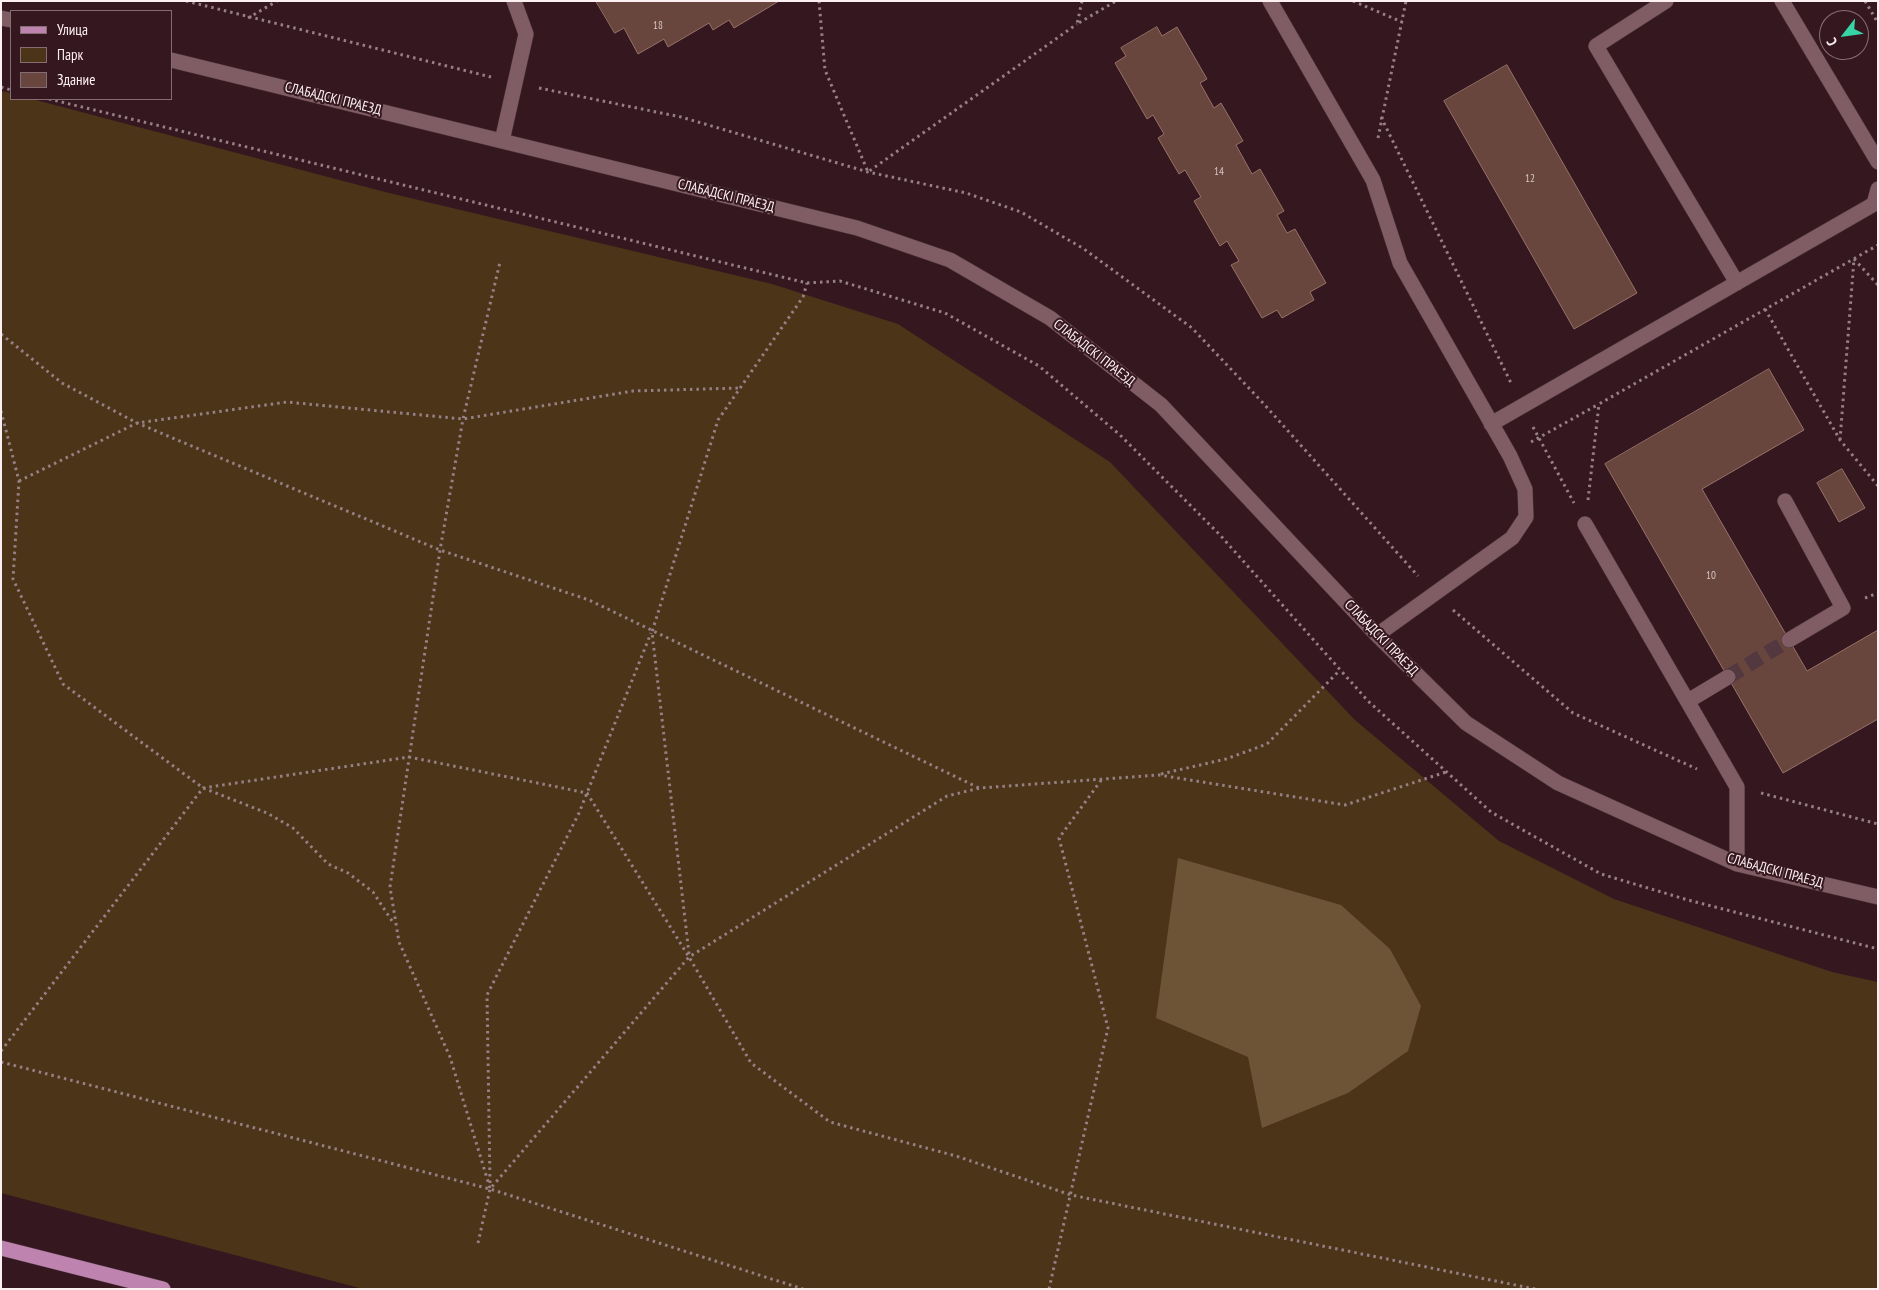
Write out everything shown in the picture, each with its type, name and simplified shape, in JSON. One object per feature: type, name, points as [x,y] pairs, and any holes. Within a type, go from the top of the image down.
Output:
[{"type":"main road","points":[[1,1248],[162,1289]]},
{"type":"street","points":[[502,141],[526,34],[514,1]]},
{"type":"street","points":[[1270,1],[1372,180],[1400,263],[1510,456],[1525,489],[1526,517],[1512,538],[1376,635]]},
{"type":"street","points":[[1666,1],[1596,46],[1737,283]]},
{"type":"street","points":[[1782,1],[1878,162]]},
{"type":"street","name":"СЛАБАДСКІ ПРАЕЗД","points":[[172,60],[857,228],[950,260],[1050,318],[1161,405],[1376,635],[1466,723],[1558,783],[1737,864],[1878,898]]},
{"type":"street","points":[[1491,424],[1874,204],[1878,189]]},
{"type":"street","points":[[1786,501],[1843,608],[1789,640]]},
{"type":"street","points":[[1585,524],[1737,787],[1737,864]]},
{"type":"street","points":[[1688,701],[1728,677]]},
{"type":"path","points":[[248,18],[277,1]]},
{"type":"path","points":[[819,1],[825,70],[868,172],[1077,24],[1116,1]]},
{"type":"path","points":[[1077,24],[1082,1]]},
{"type":"path","points":[[1353,1],[1402,22]]},
{"type":"path","points":[[1372,180],[1381,116],[1406,1]]},
{"type":"path","points":[[1865,1],[1878,23]]},
{"type":"path","points":[[52,100],[807,282],[840,281],[945,313],[1039,366],[1120,435],[1220,535],[1368,701],[1491,812],[1602,874],[1688,900],[1878,949]]},
{"type":"path","points":[[1381,116],[1522,406],[1585,524]]},
{"type":"path","points":[[1538,438],[1878,245]]},
{"type":"path","points":[[1854,258],[1878,285]]},
{"type":"path","points":[[1840,440],[1854,258]]},
{"type":"path","points":[[490,1189],[450,1057],[399,942],[390,887],[440,550],[464,419],[500,262]]},
{"type":"path","points":[[478,1243],[490,1189],[486,995],[587,793],[652,632],[718,420],[804,297],[807,282]]},
{"type":"path","points":[[1765,309],[1840,440],[1878,486]]},
{"type":"path","points":[[1,334],[62,383],[137,423],[440,550],[589,600],[652,632],[980,788]]},
{"type":"path","points":[[19,481],[137,423],[287,402],[464,419],[633,391],[740,388]]},
{"type":"path","points":[[1585,524],[1599,404]]},
{"type":"path","points":[[1,411],[19,481],[13,578],[63,684],[203,788],[267,813],[293,828],[328,864],[348,873],[373,892],[396,927]]},
{"type":"path","points":[[652,632],[689,957]]},
{"type":"path","points":[[490,1189],[689,957],[947,796],[980,788],[1159,775],[1226,758],[1267,744],[1340,670]]},
{"type":"path","points":[[1,1051],[203,788],[409,757],[587,793],[689,957],[751,1063],[830,1122],[956,1156],[1071,1195],[1536,1289]]},
{"type":"path","points":[[1159,775],[1345,805],[1446,772]]},
{"type":"path","points":[[1049,1289],[1108,1028],[1058,838],[1102,779]]},
{"type":"path","points":[[1,1062],[490,1189],[803,1289]]},
{"type":"green space","points":[[1,91],[10,93],[10,100],[36,100],[385,192],[772,284],[898,324],[1110,462],[1355,720],[1499,841],[1614,899],[1832,972],[1878,982],[1878,1289],[363,1289],[1,1193]]},
{"type":"shaded area","points":[[1178,858],[1341,905],[1390,949],[1421,1006],[1408,1051],[1348,1093],[1262,1128],[1248,1057],[1156,1018]]},
{"type":"building","points":[[596,1],[779,1],[734,28],[729,20],[713,30],[709,23],[668,47],[664,39],[638,54],[624,28],[615,33]]},
{"type":"building","points":[[1157,27],[1162,36],[1177,27],[1207,79],[1200,83],[1214,108],[1221,103],[1243,141],[1236,145],[1252,174],[1260,169],[1284,211],[1277,215],[1287,233],[1295,229],[1326,283],[1310,292],[1314,300],[1282,318],[1277,310],[1262,318],[1231,265],[1239,261],[1227,241],[1220,246],[1194,201],[1201,197],[1185,170],[1179,174],[1158,138],[1164,134],[1153,115],[1147,119],[1115,63],[1126,56],[1121,48]]},
{"type":"building","points":[[1507,65],[1637,293],[1574,329],[1444,101]]},
{"type":"building","points":[[1769,369],[1804,430],[1702,489],[1807,671],[1878,630],[1878,719],[1783,773],[1605,464]]},
{"type":"building","points":[[1842,469],[1865,508],[1839,522],[1817,483]]},
{"type":"tunnel","points":[[1728,677],[1789,640]]}]
